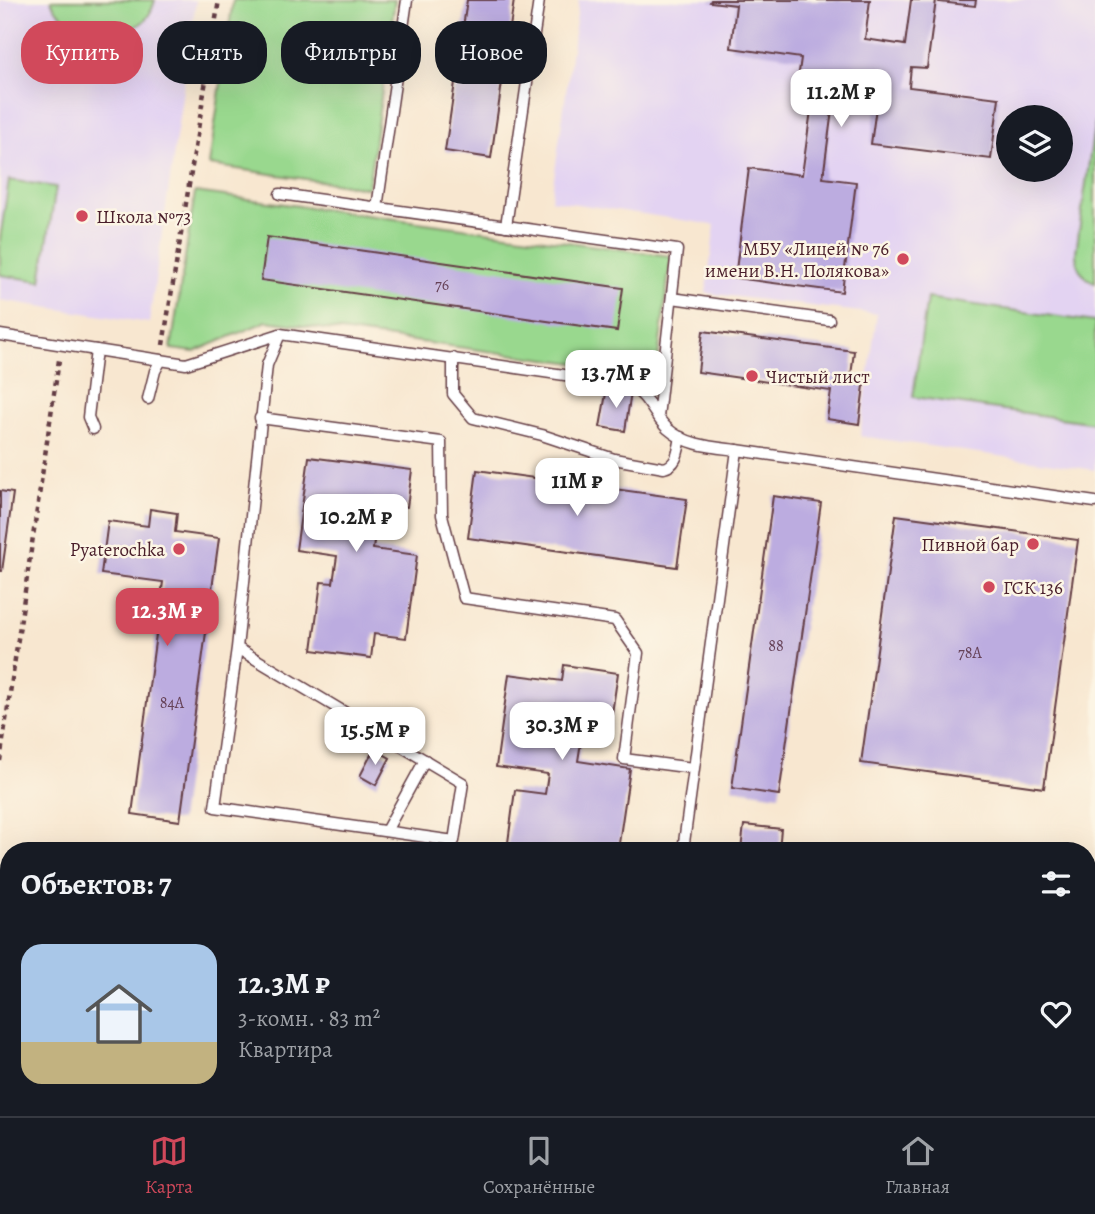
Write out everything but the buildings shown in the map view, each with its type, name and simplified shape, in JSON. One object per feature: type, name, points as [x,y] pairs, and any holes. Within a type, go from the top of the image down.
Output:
[{"type":"lane","points":[[377,208],[407,0]]},
{"type":"lane","points":[[506,226],[539,0]]},
{"type":"lane","points":[[281,194],[677,250],[658,417]]},
{"type":"lane","points":[[672,298],[829,320]]},
{"type":"lane","points":[[237,648],[463,783],[454,841],[215,807],[237,648],[267,365],[280,334]]},
{"type":"lane","points":[[0,335],[186,364],[280,334],[627,384],[649,402],[669,430],[689,442],[1095,502]]},
{"type":"lane","points":[[93,429],[88,417],[96,350]]},
{"type":"lane","points":[[453,358],[453,394],[472,418],[542,435],[614,459],[664,468],[671,467],[675,462],[681,437]]},
{"type":"lane","points":[[149,399],[155,370],[161,360]]},
{"type":"lane","points":[[260,418],[441,442],[442,515],[464,598],[615,620],[638,653],[624,759],[693,768]]},
{"type":"lane","points":[[684,842],[737,450]]},
{"type":"lane","points":[[386,831],[425,760]]},
{"type":"path","points":[[161,360],[219,0]]},
{"type":"path","points":[[0,761],[60,357]]},
{"type":"shaded area","name":"Школа №73","points":[[0,0],[196,0],[193,21],[157,21],[157,84],[184,84],[149,323],[0,300]]},
{"type":"shaded area","name":"МБУ «Лицей № 76 имени В.Н. Полякова»","points":[[579,0],[1095,0],[1095,470],[860,436],[877,314],[706,293],[715,225],[551,200]]},
{"type":"green space","points":[[51,0],[155,0],[151,12],[143,22],[74,21],[63,16]]},
{"type":"green space","points":[[233,0],[395,0],[392,21],[281,21],[281,84],[383,84],[368,188],[209,165],[221,84],[267,84],[267,21],[230,21]]},
{"type":"green space","points":[[1095,121],[1095,283],[1080,270],[1076,252]]},
{"type":"green space","points":[[9,180],[56,187],[41,281],[0,275],[0,239]]},
{"type":"green space","points":[[195,192],[671,256],[656,374],[267,321],[194,352],[171,349]]},
{"type":"green space","points":[[927,298],[1095,322],[1095,423],[913,397]]},
{"type":"place","name":"Школа №73","points":[[82,216]]},
{"type":"place","name":"МБУ «Лицей № 76 имени В.Н. Полякова»","points":[[903,259]]},
{"type":"place","name":"Чистый лист","points":[[752,376]]},
{"type":"place","name":"Пивной бар","points":[[1033,544]]},
{"type":"place","name":"Pyaterochka","points":[[179,549]]},
{"type":"place","name":"ГСК 136","points":[[989,587]]}]
